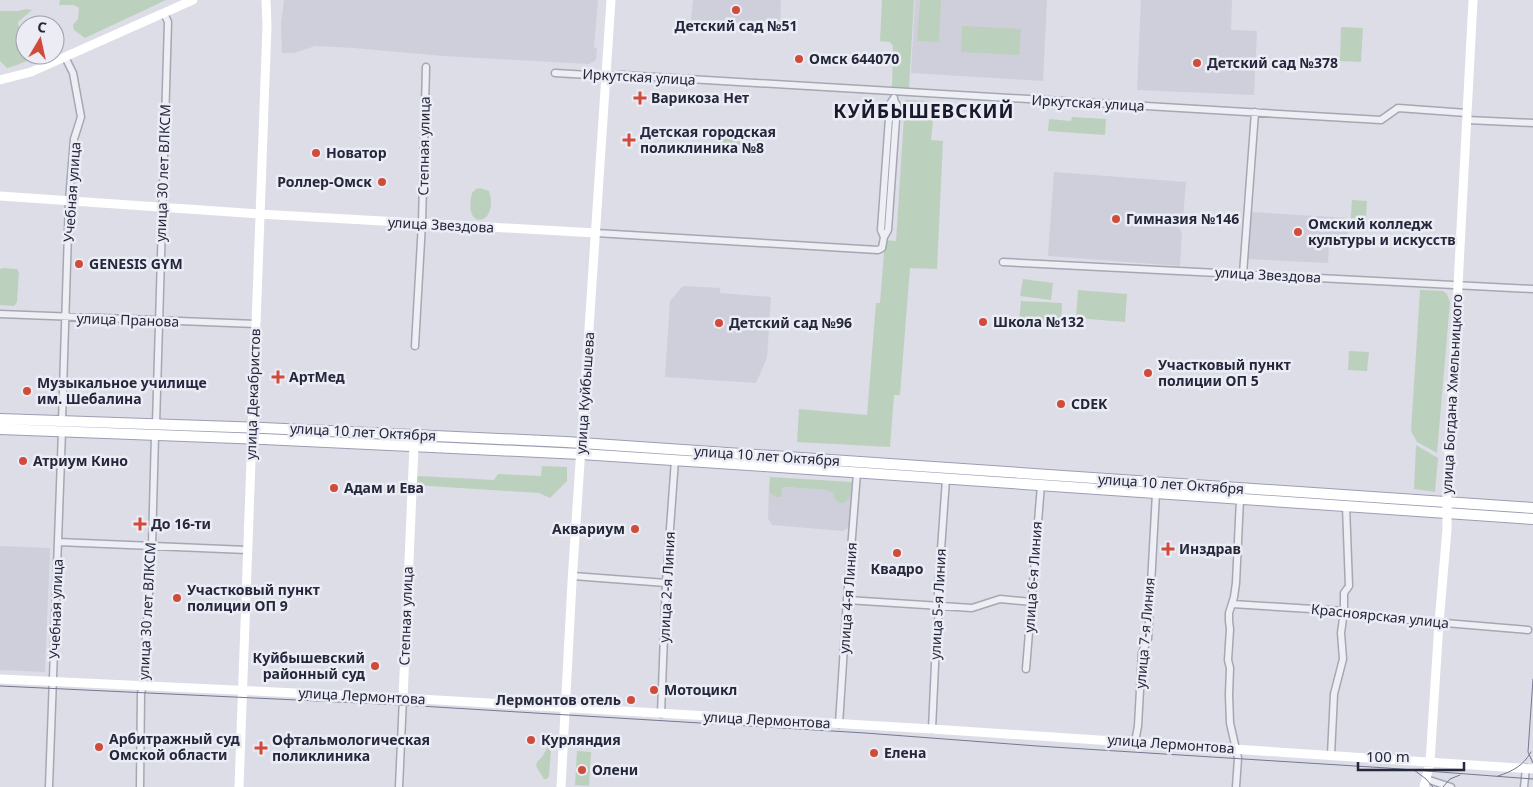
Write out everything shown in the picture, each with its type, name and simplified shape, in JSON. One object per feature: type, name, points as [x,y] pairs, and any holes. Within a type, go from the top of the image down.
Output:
[{"type":"main road","points":[[65,57],[193,0]]},
{"type":"main road","name":"улица Декабристов","points":[[239,787],[246,550],[252,438],[267,26],[266,0]]},
{"type":"main road","name":"улица Куйбышева","points":[[561,787],[611,0]]},
{"type":"main road","name":"улица Богдана Хмельницкого","points":[[1425,783],[1430,762],[1447,529],[1473,0]]},
{"type":"main road","points":[[0,80],[31,72],[47,65]]},
{"type":"main road","name":"улица Звездова","points":[[0,196],[162,208],[596,233]]},
{"type":"main road","name":"улица 10 лет Октября","points":[[0,419],[62,426],[155,429],[252,427],[582,443],[1447,508],[1533,519]]},
{"type":"main road","name":"улица 10 лет Октября","points":[[0,429],[62,426]]},
{"type":"main road","name":"улица 10 лет Октября","points":[[155,429],[252,438],[581,454],[1346,506],[1533,508]]},
{"type":"main road","name":"Степная улица","points":[[403,698],[414,446]]},
{"type":"main road","name":"улица Лермонтова","points":[[0,679],[403,698],[932,729],[1529,768]]},
{"type":"street","name":"улица 30 лет ВЛКСМ","points":[[140,787],[142,693],[152,545],[159,321],[168,22],[164,13]]},
{"type":"street","name":"Учебная улица","points":[[49,787],[69,201],[74,139],[81,117],[73,73],[65,57]]},
{"type":"street","name":"Степная улица","points":[[415,346],[422,224],[426,67]]},
{"type":"street","name":"Иркутская улица","points":[[555,73],[622,75],[1381,120],[1398,108],[1533,123]]},
{"type":"street","name":"улица Звездова","points":[[596,233],[878,250],[882,248],[884,237],[888,230],[897,105],[894,100],[894,92]]},
{"type":"street","points":[[1243,274],[1255,112]]},
{"type":"street","name":"улица Звездова","points":[[1003,262],[1533,289]]},
{"type":"street","name":"улица Пранова","points":[[0,314],[256,324]]},
{"type":"street","name":"улица 2-я Линия","points":[[661,714],[666,583],[675,460]]},
{"type":"street","name":"улица 4-я Линия","points":[[839,724],[857,472]]},
{"type":"street","name":"улица 5-я Линия","points":[[932,729],[939,605],[938,592],[946,479]]},
{"type":"street","name":"улица 6-я Линия","points":[[1026,669],[1041,485]]},
{"type":"street","name":"улица 7-я Линия","points":[[1135,742],[1138,726],[1142,653],[1148,639],[1156,493]]},
{"type":"street","points":[[1236,787],[1238,758],[1230,723],[1230,668],[1228,660],[1229,621],[1236,583],[1240,499]]},
{"type":"street","points":[[1332,755],[1334,700],[1343,659],[1341,633],[1344,593],[1348,586],[1346,506]]},
{"type":"street","points":[[58,542],[246,550]]},
{"type":"street","points":[[573,576],[666,583]]},
{"type":"street","points":[[847,600],[972,608],[1000,599],[1032,602]]},
{"type":"street","name":"Красноярская улица","points":[[1232,604],[1344,611],[1361,616],[1528,630]]},
{"type":"street","name":"Степная улица","points":[[399,787],[403,698]]},
{"type":"street","points":[[1524,787],[1529,768]]},
{"type":"street","points":[[1425,783],[1451,787]]},
{"type":"shaded area","points":[[284,0],[598,0],[594,47],[597,48],[596,59],[589,64],[443,56],[315,46],[294,53],[282,53],[281,24]]},
{"type":"shaded area","name":"Детский сад №51","points":[[693,0],[781,0],[780,26],[691,20]]},
{"type":"shaded area","points":[[915,0],[1047,0],[1043,81],[911,73]]},
{"type":"shaded area","name":"Детский сад №378","points":[[1141,0],[1232,0],[1231,30],[1257,31],[1254,95],[1137,90]]},
{"type":"shaded area","name":"Гимназия №146","points":[[1054,172],[1186,182],[1183,218],[1177,222],[1176,226],[1182,234],[1180,266],[1048,256]]},
{"type":"shaded area","name":"Омский колледж культуры и искусств","points":[[1250,212],[1349,218],[1347,247],[1329,246],[1328,263],[1247,259]]},
{"type":"shaded area","name":"Детский сад №96","points":[[683,286],[720,288],[720,293],[771,297],[767,358],[756,383],[665,377],[670,301]]},
{"type":"shaded area","points":[[784,487],[851,494],[849,527],[843,531],[772,525],[768,518],[769,488]]},
{"type":"shaded area","points":[[0,546],[50,548],[45,672],[0,670]]},
{"type":"green space","points":[[60,0],[166,0],[85,38],[74,30],[73,25],[78,19],[79,8],[74,5],[59,5]]},
{"type":"green space","points":[[882,0],[914,0],[909,89],[892,88],[893,46],[890,42],[880,41]]},
{"type":"green space","points":[[920,0],[941,0],[939,42],[917,41]]},
{"type":"green space","points":[[32,10],[26,15],[15,15],[15,65],[17,65],[7,68],[0,61],[0,11]]},
{"type":"green space","points":[[962,26],[1021,29],[1019,55],[961,52]]},
{"type":"green space","points":[[1341,27],[1363,28],[1361,62],[1340,61]]},
{"type":"green space","points":[[905,100],[928,101],[934,110],[931,140],[943,141],[937,269],[910,268],[900,395],[894,395],[890,447],[797,442],[799,409],[867,415],[876,303],[880,303],[885,240],[896,241]]},
{"type":"green space","points":[[1072,117],[1106,119],[1105,135],[1048,131],[1049,119],[1071,121]]},
{"type":"green space","points":[[717,129],[747,131],[746,145],[716,144]]},
{"type":"green space","points":[[480,188],[489,191],[491,202],[490,211],[481,220],[476,219],[472,214],[470,206],[472,193]]},
{"type":"green space","points":[[1352,200],[1367,201],[1365,230],[1350,229]]},
{"type":"green space","points":[[0,269],[17,269],[19,272],[17,302],[14,306],[0,305]]},
{"type":"green space","points":[[1023,279],[1053,283],[1051,300],[1020,296]]},
{"type":"green space","points":[[1078,290],[1127,294],[1125,322],[1076,318]]},
{"type":"green space","points":[[1420,290],[1443,291],[1447,294],[1450,302],[1437,453],[1417,442],[1411,431]]},
{"type":"green space","points":[[1021,301],[1062,303],[1061,324],[1019,321]]},
{"type":"green space","points":[[1349,351],[1369,352],[1367,371],[1348,370]]},
{"type":"green space","points":[[1416,445],[1438,458],[1435,492],[1414,489]]},
{"type":"green space","points":[[542,466],[567,467],[567,481],[550,498],[539,493],[414,485],[415,479],[419,476],[494,480],[498,474],[541,476]]},
{"type":"green space","points":[[770,477],[852,482],[851,494],[847,501],[839,503],[834,498],[834,493],[827,490],[784,487],[782,488],[781,497],[777,497],[771,494],[769,488]]},
{"type":"green space","points":[[548,747],[551,749],[549,776],[547,779],[544,779],[536,766]]},
{"type":"green space","points":[[577,751],[591,752],[589,786],[575,785]]},
{"type":"tram line","points":[[1533,679],[1528,752],[1533,763]]},
{"type":"tram line","points":[[0,686],[403,705],[865,733],[1533,779]]},
{"type":"tram line","points":[[1498,776],[1517,767],[1525,761],[1531,752]]},
{"type":"tram line","points":[[1414,770],[1433,787]]},
{"type":"tram line","points":[[1443,787],[1450,779],[1460,775]]},
{"type":"place","name":"Детский сад №51","points":[[736,10]]},
{"type":"place","name":"Омск 644070","points":[[799,59]]},
{"type":"place","name":"Детский сад №378","points":[[1197,63]]},
{"type":"place","name":"Варикоза Нет","points":[[640,98]]},
{"type":"place","name":"Детская городская поликлиника №8","points":[[629,140]]},
{"type":"place","name":"Новатор","points":[[316,153]]},
{"type":"place","name":"Роллер-Омск","points":[[382,182]]},
{"type":"place","name":"Гимназия №146","points":[[1116,219]]},
{"type":"place","name":"Омский колледж культуры и искусств","points":[[1298,232]]},
{"type":"place","name":"GENESIS GYM","points":[[79,264]]},
{"type":"place","name":"Школа №132","points":[[983,322]]},
{"type":"place","name":"Детский сад №96","points":[[719,323]]},
{"type":"place","name":"Участковый пункт полиции ОП 5","points":[[1148,373]]},
{"type":"place","name":"АртМед","points":[[278,377]]},
{"type":"place","name":"Музыкальное училище им. Шебалина","points":[[27,391]]},
{"type":"place","name":"CDEK","points":[[1061,404]]},
{"type":"place","name":"Атриум Кино","points":[[23,461]]},
{"type":"place","name":"Адам и Ева","points":[[334,488]]},
{"type":"place","name":"До 16-ти","points":[[140,524]]},
{"type":"place","name":"Аквариум","points":[[635,529]]},
{"type":"place","name":"Инздрав","points":[[1168,549]]},
{"type":"place","name":"Квадро","points":[[897,553]]},
{"type":"place","name":"Участковый пункт полиции ОП 9","points":[[177,598]]},
{"type":"place","name":"Куйбышевский районный суд","points":[[375,666]]},
{"type":"place","name":"Мотоцикл","points":[[654,690]]},
{"type":"place","name":"Лермонтов отель","points":[[631,700]]},
{"type":"place","name":"Курляндия","points":[[531,740]]},
{"type":"place","name":"Арбитражный суд Омской области","points":[[99,747]]},
{"type":"place","name":"Офтальмологическая поликлиника","points":[[261,748]]},
{"type":"place","name":"Елена","points":[[874,753]]},
{"type":"place","name":"Олени","points":[[582,770]]},
{"type":"district","name":"КУЙБЫШЕВСКИЙ","points":[[924,111]]}]
